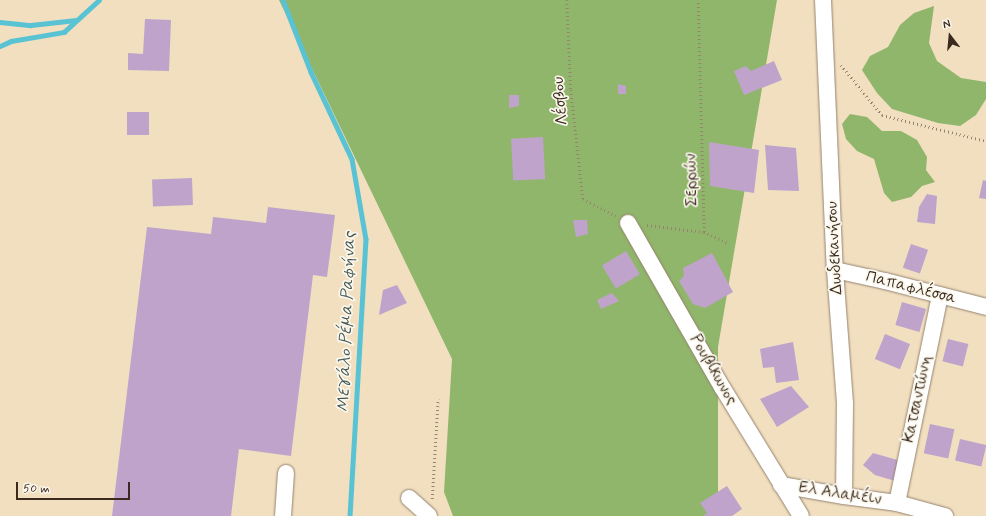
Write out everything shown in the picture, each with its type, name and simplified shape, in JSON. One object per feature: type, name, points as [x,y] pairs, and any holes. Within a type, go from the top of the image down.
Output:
[{"type":"street","name":"Δωδεκανήσου","points":[[823,0],[835,270],[845,403],[844,496]]},
{"type":"street","name":"Ρουβίκωνος","points":[[628,223],[722,386],[781,485],[802,516]]},
{"type":"street","name":"Παπαφλέσσα","points":[[835,270],[986,307]]},
{"type":"street","name":"Κατσαντώνη","points":[[896,503],[940,295]]},
{"type":"street","points":[[283,516],[286,473]]},
{"type":"street","name":"Ελ Αλαμέιν","points":[[781,485],[896,503],[945,516]]},
{"type":"street","points":[[409,498],[431,508]]},
{"type":"path","name":"Λέσβου","points":[[567,0],[571,90],[583,199]]},
{"type":"path","name":"Σερρών","points":[[583,199],[628,223],[704,232],[698,0]]},
{"type":"path","points":[[826,46],[882,115],[986,141]]},
{"type":"path","points":[[704,232],[728,243]]},
{"type":"path","points":[[431,508],[438,399]]},
{"type":"green space","points":[[279,0],[777,0],[718,347],[718,516],[453,516],[444,492],[452,359]]},
{"type":"green space","points":[[934,6],[929,43],[937,61],[961,78],[986,82],[986,99],[976,115],[960,126],[938,123],[892,109],[877,93],[862,70],[870,56],[888,47],[900,25],[914,13]]},
{"type":"green space","points":[[850,114],[867,117],[882,131],[901,131],[917,140],[927,157],[926,170],[935,182],[922,186],[911,197],[892,202],[884,193],[874,159],[857,151],[846,139],[842,124]]},
{"type":"building","points":[[145,19],[171,20],[169,71],[128,70],[128,53],[143,54]]},
{"type":"building","points":[[774,61],[782,80],[744,95],[734,71],[746,66],[751,71]]},
{"type":"building","points":[[618,84],[626,86],[626,94],[618,94]]},
{"type":"building","points":[[509,95],[519,95],[519,106],[509,108]]},
{"type":"building","points":[[127,112],[149,112],[149,135],[127,135]]},
{"type":"building","points":[[543,137],[545,179],[513,181],[511,139]]},
{"type":"building","points":[[709,142],[759,150],[754,193],[710,186]]},
{"type":"building","points":[[765,145],[796,148],[799,191],[768,190]]},
{"type":"building","points":[[192,178],[193,205],[153,206],[152,179]]},
{"type":"building","points":[[983,180],[986,181],[986,199],[979,198]]},
{"type":"building","points":[[927,194],[937,196],[935,224],[917,222],[919,207]]},
{"type":"building","points":[[268,207],[335,215],[327,277],[313,275],[291,456],[239,449],[231,516],[112,516],[147,227],[211,234],[213,217],[266,223]]},
{"type":"building","points":[[573,220],[587,220],[588,234],[576,237]]},
{"type":"building","points":[[911,244],[928,250],[920,273],[903,268]]},
{"type":"building","points":[[626,251],[640,274],[616,289],[602,265]]},
{"type":"building","points":[[712,253],[733,292],[705,308],[693,304],[679,281],[684,276],[683,268]]},
{"type":"building","points":[[397,285],[407,303],[379,315],[383,290]]},
{"type":"building","points":[[612,293],[619,301],[601,309],[597,300]]},
{"type":"building","points":[[902,302],[926,309],[919,332],[895,325]]},
{"type":"building","points":[[885,334],[910,344],[900,369],[875,359]]},
{"type":"building","points":[[948,339],[968,344],[963,366],[942,361]]},
{"type":"building","points":[[793,342],[799,380],[776,383],[774,367],[763,368],[760,349]]},
{"type":"building","points":[[791,386],[809,407],[777,427],[760,399]]},
{"type":"building","points":[[930,424],[954,429],[948,459],[924,453]]},
{"type":"building","points":[[960,439],[986,445],[981,467],[955,460]]},
{"type":"building","points":[[873,453],[901,461],[895,481],[875,475],[863,465]]},
{"type":"building","points":[[727,486],[742,509],[732,516],[703,516],[707,513],[700,503]]},
{"type":"waterway","points":[[0,46],[11,41],[64,32],[99,0]]},
{"type":"waterway","name":"Μεγάλο Ρέμα Ραφήνας","points":[[283,0],[311,72],[352,159],[366,239],[350,516]]},
{"type":"waterway","points":[[0,22],[31,25],[76,20]]}]
